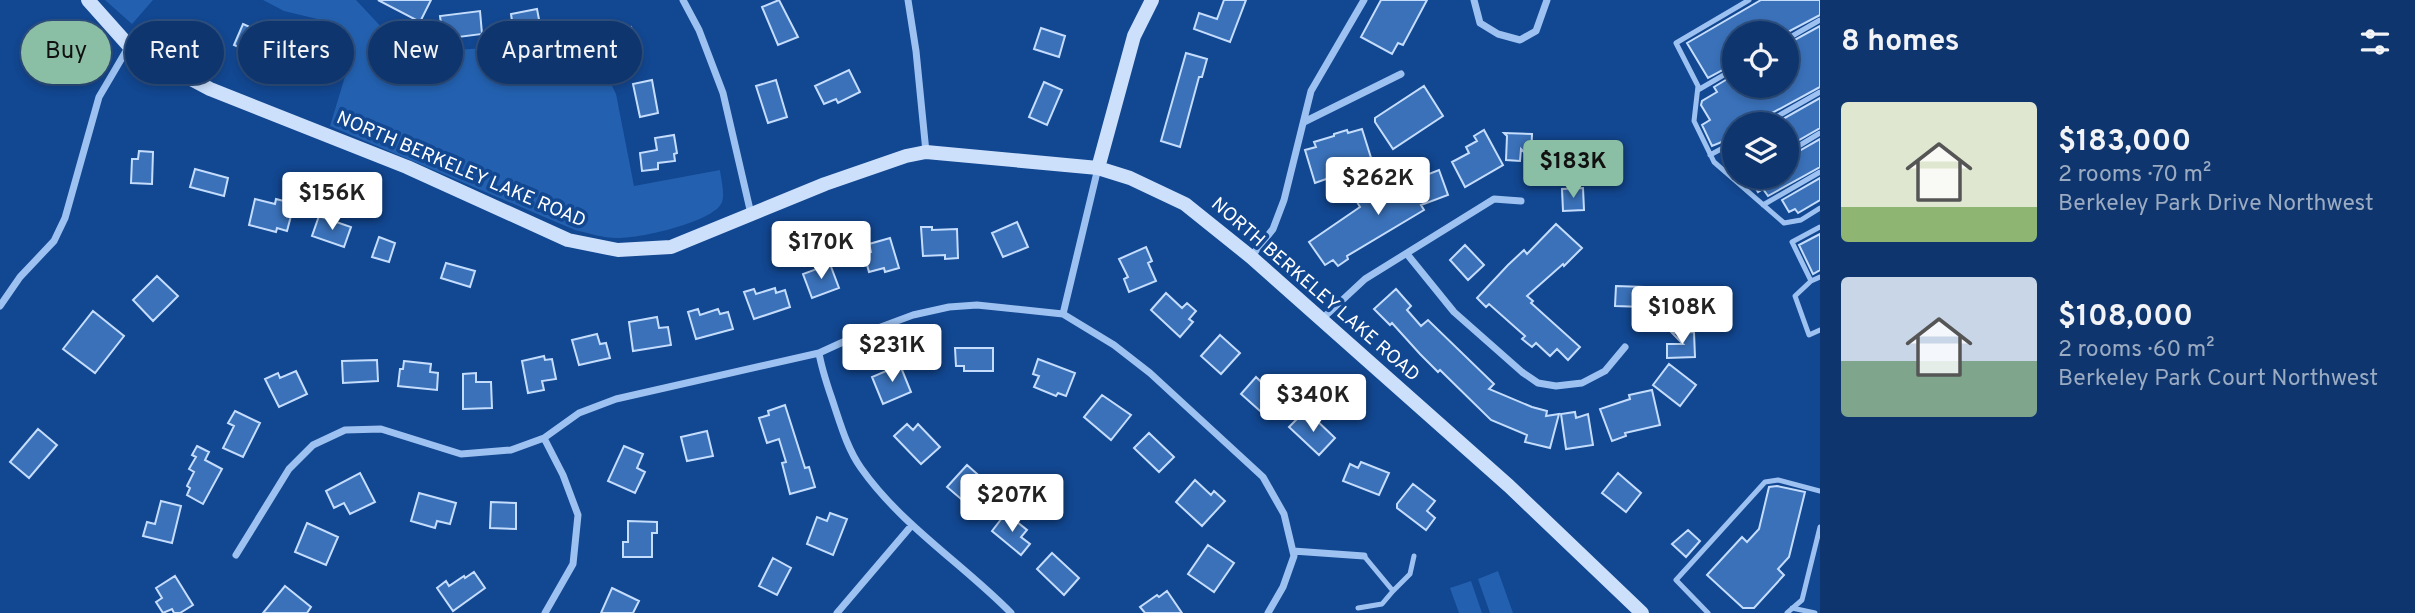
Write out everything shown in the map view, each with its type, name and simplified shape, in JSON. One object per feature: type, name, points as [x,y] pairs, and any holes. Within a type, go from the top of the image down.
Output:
[{"type":"street","name":"NORTH BERKELEY LAKE ROAD","points":[[88,0],[125,42]]},
{"type":"street","points":[[682,0],[699,30],[723,93],[751,214]]},
{"type":"street","points":[[908,0],[926,152]]},
{"type":"street","points":[[1063,314],[1098,168],[1134,36],[1152,0]]},
{"type":"street","points":[[1251,257],[1273,229],[1284,200],[1311,91],[1364,0]]},
{"type":"street","points":[[1474,0],[1480,23],[1498,34],[1520,40],[1536,30],[1547,0]]},
{"type":"street","points":[[0,306],[20,277],[54,241],[65,218],[99,97],[125,53]]},
{"type":"street","points":[[1304,122],[1401,74]]},
{"type":"street","name":"NORTH BERKELEY LAKE ROAD","points":[[201,84],[407,167],[568,240],[618,250],[671,247],[837,180],[906,156],[926,152],[1098,168],[1130,178],[1185,204],[1251,257],[1509,486],[1642,613]]},
{"type":"street","points":[[1322,319],[1365,279],[1493,199],[1521,201]]},
{"type":"street","points":[[1407,254],[1454,312],[1538,383],[1556,386],[1582,383],[1605,371],[1625,347]]},
{"type":"street","points":[[236,555],[289,469],[313,445],[345,430],[381,429],[461,453],[510,450],[544,438],[579,413],[616,399],[819,353],[913,316],[949,307],[977,305],[1063,314],[1114,345],[1150,373],[1263,477],[1284,514],[1294,556],[1283,587],[1268,613]]},
{"type":"street","points":[[819,353],[821,368],[854,457],[862,470],[912,525],[1011,613]]},
{"type":"street","points":[[544,438],[568,485],[578,515],[573,564],[545,613]]},
{"type":"street","points":[[837,613],[912,525]]},
{"type":"street","points":[[1293,551],[1364,556]]},
{"type":"lane","points":[[1722,169],[1710,156],[1694,121],[1698,86],[1676,43],[1749,0]]},
{"type":"lane","points":[[1799,32],[1820,20]]},
{"type":"lane","points":[[1698,90],[1722,76]]},
{"type":"lane","points":[[1786,112],[1820,92]]},
{"type":"lane","points":[[1799,146],[1820,133]]},
{"type":"lane","points":[[1710,156],[1722,149]]},
{"type":"lane","points":[[1763,205],[1820,172]]},
{"type":"lane","points":[[1744,189],[1784,223],[1801,220],[1820,208]]},
{"type":"lane","points":[[1811,281],[1793,242],[1820,227]]},
{"type":"lane","points":[[1820,277],[1811,281],[1795,296],[1809,335],[1820,330]]},
{"type":"lane","points":[[1708,613],[1675,580],[1766,482],[1778,480],[1820,491]]},
{"type":"lane","points":[[1790,611],[1802,600],[1820,527]]},
{"type":"lane","points":[[1364,556],[1393,591]]},
{"type":"lane","points":[[1358,608],[1382,604],[1410,574],[1414,556]]},
{"type":"lane","points":[[1790,611],[1815,613]]},
{"type":"shaded area","points":[[105,0],[153,0],[135,21],[129,21]]},
{"type":"shaded area","points":[[263,0],[356,0],[376,21],[368,21],[368,84],[463,84],[463,49],[477,49],[477,84],[611,84],[616,94],[634,186],[720,170],[722,202],[705,216],[674,228],[627,238],[601,236],[575,230],[330,126],[343,84],[354,84],[354,21],[326,21],[284,11]]},
{"type":"shaded area","points":[[1498,571],[1513,613],[1490,613],[1478,579]]},
{"type":"shaded area","points":[[1471,581],[1482,613],[1459,613],[1450,588]]},
{"type":"building","points":[[378,0],[431,0],[418,21]]},
{"type":"building","points":[[779,0],[798,37],[778,45],[762,7]]},
{"type":"building","points":[[1224,0],[1246,0],[1230,42],[1194,29],[1199,13],[1217,19]]},
{"type":"building","points":[[1381,0],[1427,0],[1403,45],[1398,43],[1392,54],[1361,37]]},
{"type":"building","points":[[1761,0],[1820,0],[1820,15],[1799,26],[1799,21],[1725,21]]},
{"type":"building","points":[[537,9],[539,21],[512,21],[511,14]]},
{"type":"building","points":[[480,11],[481,21],[477,21],[477,35],[463,36],[463,21],[441,21],[440,16]]},
{"type":"building","points":[[1722,23],[1722,70],[1708,78],[1687,43]]},
{"type":"building","points":[[1820,26],[1820,87],[1774,112],[1722,112],[1722,142],[1712,146],[1702,125],[1710,120],[1701,105],[1702,101],[1717,92],[1714,87],[1722,82],[1722,98],[1799,98],[1799,37]]},
{"type":"building","points":[[1041,28],[1065,36],[1059,57],[1034,49]]},
{"type":"building","points":[[1186,53],[1207,59],[1202,77],[1199,77],[1180,147],[1161,141]]},
{"type":"building","points":[[849,70],[860,92],[838,103],[836,99],[824,104],[815,86]]},
{"type":"building","points":[[652,80],[658,113],[640,117],[633,84]]},
{"type":"building","points":[[776,80],[787,117],[768,123],[756,86]]},
{"type":"building","points":[[1044,82],[1062,90],[1047,125],[1029,117]]},
{"type":"building","points":[[1424,86],[1443,116],[1393,149],[1375,118]]},
{"type":"building","points":[[1820,98],[1820,128],[1799,140],[1799,112],[1795,112]]},
{"type":"building","points":[[1362,129],[1372,161],[1361,165],[1363,170],[1331,182],[1329,178],[1315,183],[1305,150],[1316,147],[1314,142],[1334,134]]},
{"type":"building","points":[[1484,130],[1503,165],[1465,187],[1452,162],[1469,153],[1466,147],[1477,141],[1474,136]]},
{"type":"building","points":[[1504,133],[1532,134],[1531,159],[1521,149],[1520,161],[1506,160],[1507,136]]},
{"type":"building","points":[[674,135],[677,153],[674,154],[675,161],[658,163],[658,169],[642,171],[640,153],[657,150],[655,138]]},
{"type":"building","points":[[1820,139],[1820,167],[1799,179],[1799,151]]},
{"type":"building","points":[[1564,147],[1578,161],[1557,184],[1542,170]]},
{"type":"building","points":[[139,151],[153,152],[152,184],[131,183],[132,159],[138,159]]},
{"type":"building","points":[[195,169],[228,178],[224,196],[190,187]]},
{"type":"building","points":[[1439,170],[1448,195],[1421,205],[1424,210],[1347,256],[1348,259],[1338,266],[1333,260],[1325,265],[1309,242],[1360,207],[1357,202],[1384,188],[1383,186],[1395,180],[1398,186]]},
{"type":"building","points":[[1820,178],[1820,200],[1798,213],[1795,209],[1789,212],[1782,200]]},
{"type":"building","points":[[1583,188],[1584,210],[1563,211],[1562,189]]},
{"type":"building","points":[[1763,189],[1781,189],[1768,196]]},
{"type":"building","points":[[255,199],[275,204],[276,199],[288,202],[286,211],[292,212],[287,231],[277,228],[276,232],[249,225]]},
{"type":"building","points":[[319,216],[351,227],[344,247],[312,236]]},
{"type":"building","points":[[1017,222],[1028,247],[1003,257],[992,233]]},
{"type":"building","points":[[1556,224],[1582,248],[1527,296],[1533,301],[1531,303],[1580,347],[1568,360],[1557,349],[1550,356],[1536,343],[1532,347],[1522,339],[1525,336],[1489,304],[1486,307],[1477,298],[1524,250],[1527,254]]},
{"type":"building","points":[[921,227],[932,227],[932,230],[957,229],[958,258],[945,259],[945,255],[923,256]]},
{"type":"building","points":[[1820,234],[1820,270],[1813,274],[1799,245]]},
{"type":"building","points":[[379,237],[395,243],[389,262],[372,257]]},
{"type":"building","points":[[890,238],[899,268],[885,272],[884,268],[869,272],[864,254],[871,252],[869,244]]},
{"type":"building","points":[[1465,245],[1484,265],[1468,280],[1450,260]]},
{"type":"building","points":[[1146,247],[1152,261],[1148,263],[1156,281],[1129,292],[1124,279],[1128,277],[1119,259]]},
{"type":"building","points":[[446,263],[475,271],[470,287],[441,278]]},
{"type":"building","points":[[830,264],[839,288],[812,298],[803,274]]},
{"type":"building","points":[[157,276],[178,296],[153,321],[133,300]]},
{"type":"building","points":[[1616,286],[1644,287],[1644,307],[1615,306]]},
{"type":"building","points":[[775,288],[776,293],[785,290],[790,307],[754,319],[744,292],[754,289],[756,294]]},
{"type":"building","points":[[1396,289],[1411,306],[1407,310],[1421,326],[1428,320],[1494,384],[1489,389],[1547,411],[1546,416],[1559,414],[1550,448],[1525,442],[1527,435],[1491,420],[1440,370],[1438,372],[1392,323],[1390,325],[1374,309]]},
{"type":"building","points":[[1668,292],[1684,307],[1665,327],[1649,312]]},
{"type":"building","points":[[1166,293],[1182,308],[1187,303],[1196,311],[1189,319],[1193,322],[1180,337],[1151,310]]},
{"type":"building","points":[[698,309],[700,315],[718,309],[720,314],[728,312],[733,329],[696,339],[688,312]]},
{"type":"building","points":[[93,311],[124,336],[95,373],[63,349]]},
{"type":"building","points":[[657,317],[659,328],[668,327],[671,345],[633,351],[629,322]]},
{"type":"building","points":[[1694,332],[1695,357],[1667,358],[1667,344],[1683,344],[1672,333]]},
{"type":"building","points":[[597,334],[600,344],[606,343],[610,358],[579,365],[572,340]]},
{"type":"building","points":[[1220,335],[1240,353],[1221,374],[1201,356]]},
{"type":"building","points":[[955,348],[993,348],[993,371],[964,371],[964,366],[956,366]]},
{"type":"building","points":[[544,356],[545,360],[552,359],[556,379],[542,381],[544,390],[528,393],[522,361]]},
{"type":"building","points":[[1038,359],[1075,373],[1066,396],[1058,393],[1056,396],[1034,387],[1039,376],[1033,374]]},
{"type":"building","points":[[377,360],[378,381],[343,383],[342,361]]},
{"type":"building","points":[[404,361],[431,364],[430,372],[438,373],[437,390],[398,386]]},
{"type":"building","points":[[1669,364],[1696,385],[1680,406],[1653,385]]},
{"type":"building","points":[[900,365],[911,392],[883,404],[872,377]]},
{"type":"building","points":[[296,371],[307,394],[279,407],[265,379],[278,373],[280,378]]},
{"type":"building","points":[[476,373],[476,382],[491,382],[492,408],[463,409],[463,374]]},
{"type":"building","points":[[1256,377],[1274,394],[1270,398],[1279,406],[1268,418],[1241,394]]},
{"type":"building","points":[[1652,390],[1660,425],[1625,433],[1626,436],[1612,441],[1600,409],[1630,399],[1629,395]]},
{"type":"building","points":[[1102,395],[1131,415],[1111,440],[1084,417]]},
{"type":"building","points":[[785,405],[805,468],[809,467],[815,487],[790,494],[782,463],[786,462],[779,439],[767,443],[759,418],[769,415],[768,411]]},
{"type":"building","points":[[235,411],[260,423],[243,457],[223,448],[234,426],[228,423]]},
{"type":"building","points":[[1575,412],[1576,418],[1588,414],[1593,445],[1566,449],[1561,414]]},
{"type":"building","points":[[1301,415],[1307,421],[1312,416],[1335,438],[1319,455],[1289,427]]},
{"type":"building","points":[[907,424],[913,430],[918,424],[940,447],[921,464],[894,436]]},
{"type":"building","points":[[38,429],[57,445],[29,478],[10,462]]},
{"type":"building","points":[[707,431],[713,456],[687,461],[681,437]]},
{"type":"building","points":[[1149,433],[1174,457],[1159,472],[1134,448]]},
{"type":"building","points":[[197,446],[209,452],[205,460],[222,469],[203,504],[187,495],[190,488],[187,486],[194,472],[189,469],[196,457],[192,455]]},
{"type":"building","points":[[624,446],[643,454],[637,468],[645,472],[635,493],[608,481]]},
{"type":"building","points":[[1361,462],[1389,473],[1379,495],[1343,481],[1350,464],[1358,468]]},
{"type":"building","points":[[967,465],[993,488],[974,510],[947,487]]},
{"type":"building","points":[[360,473],[375,502],[350,514],[344,503],[334,508],[326,491]]},
{"type":"building","points":[[1618,473],[1641,493],[1626,512],[1602,493]]},
{"type":"building","points":[[1195,480],[1211,495],[1214,491],[1225,501],[1202,526],[1176,502]]},
{"type":"building","points":[[1413,484],[1435,501],[1427,511],[1435,518],[1426,530],[1397,508],[1397,504]]},
{"type":"building","points":[[1769,487],[1805,492],[1789,557],[1778,569],[1784,575],[1754,608],[1743,608],[1707,575],[1742,537],[1747,542],[1759,529]]},
{"type":"building","points":[[419,493],[456,503],[450,524],[437,521],[435,528],[411,521]]},
{"type":"building","points":[[161,501],[181,506],[172,543],[143,536],[147,522],[155,524]]},
{"type":"building","points":[[491,502],[516,503],[516,529],[490,528]]},
{"type":"building","points":[[830,513],[847,519],[833,555],[807,544],[817,517],[827,521]]},
{"type":"building","points":[[1006,513],[1027,530],[1021,537],[1030,544],[1021,555],[992,531]]},
{"type":"building","points":[[628,521],[657,522],[657,533],[652,533],[652,557],[623,557],[623,542],[628,542]]},
{"type":"building","points":[[307,523],[338,537],[326,565],[295,552]]},
{"type":"building","points":[[1688,530],[1700,541],[1686,557],[1672,544]]},
{"type":"building","points":[[1208,545],[1234,563],[1214,592],[1188,574]]},
{"type":"building","points":[[1052,553],[1079,578],[1064,595],[1037,569]]},
{"type":"building","points":[[773,558],[791,568],[777,595],[759,586]]},
{"type":"building","points":[[474,572],[485,588],[453,611],[437,588],[446,581],[449,586]]},
{"type":"building","points":[[175,576],[193,605],[180,613],[174,613],[172,609],[163,613],[156,602],[162,598],[156,588]]},
{"type":"building","points":[[285,586],[311,607],[307,613],[263,613]]},
{"type":"building","points":[[612,588],[639,601],[633,613],[601,613]]},
{"type":"building","points":[[1167,591],[1182,613],[1145,613],[1140,607],[1157,595],[1159,597]]}]
